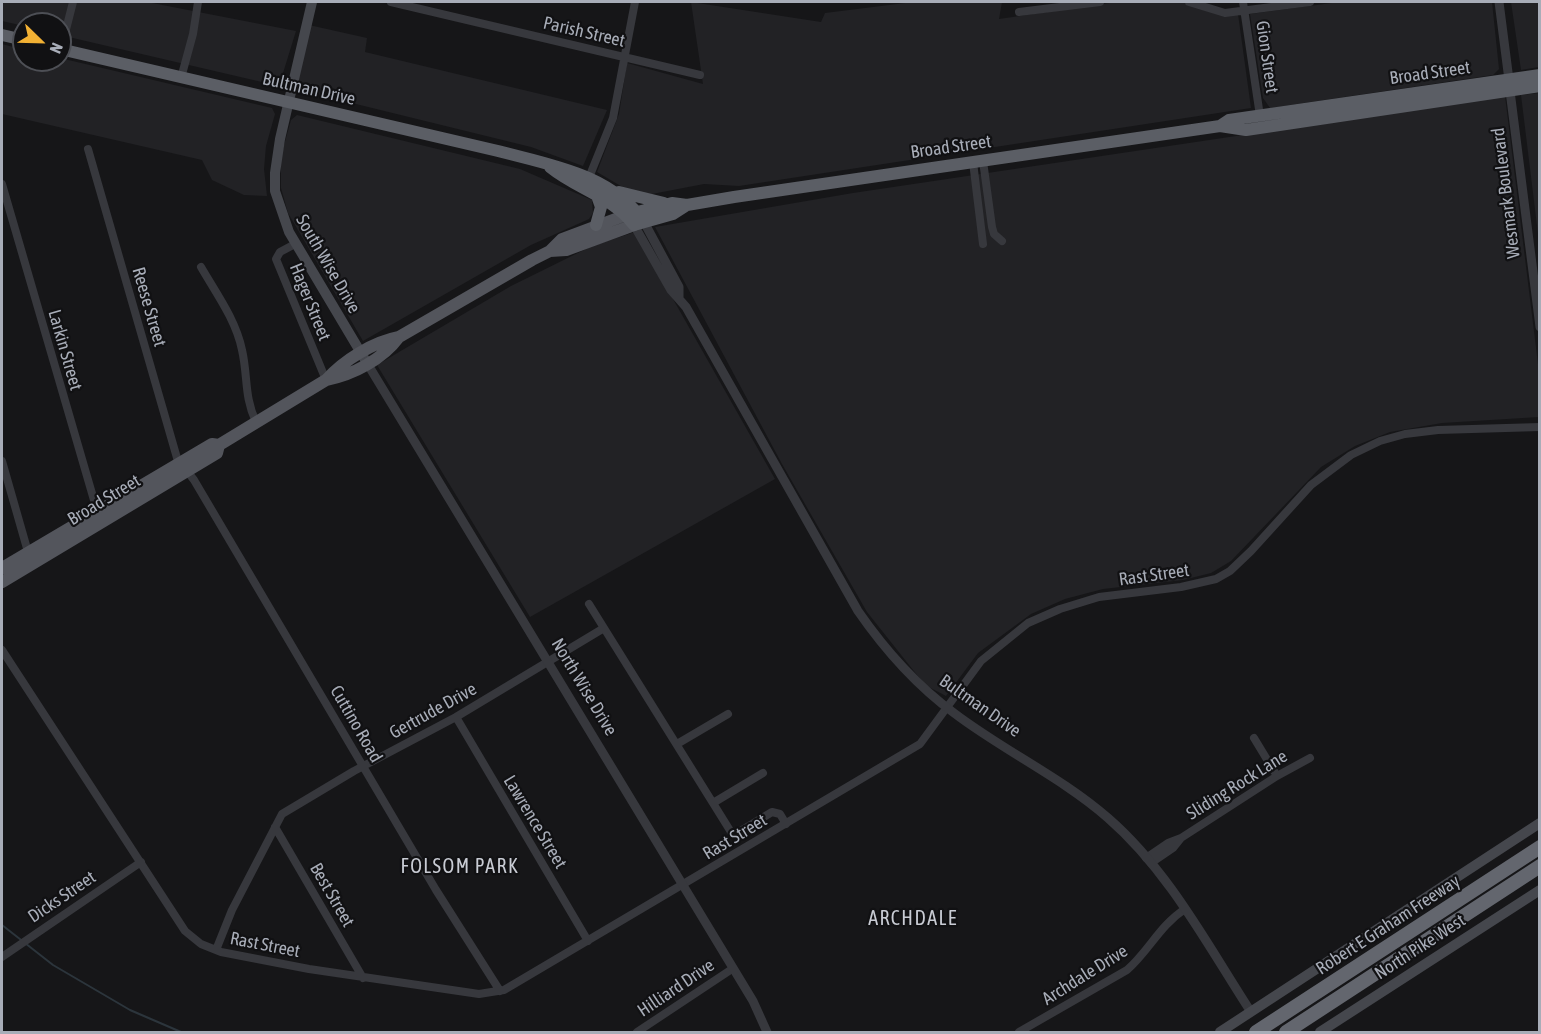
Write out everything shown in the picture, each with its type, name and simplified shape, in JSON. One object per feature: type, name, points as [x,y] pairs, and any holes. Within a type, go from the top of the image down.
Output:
[{"type":"highway","name":"Bultman Drive","points":[[72,52],[498,151],[550,167],[561,176],[590,186],[613,190],[635,218]]},
{"type":"highway","name":"Broad Street","points":[[635,218],[668,204],[687,206],[1220,126],[1246,130],[1509,85],[1539,75]]},
{"type":"highway","name":"Broad Street","points":[[1220,126],[1229,120],[1260,116],[1509,85],[1539,86]]},
{"type":"highway","name":"Bultman Drive","points":[[590,186],[635,218]]},
{"type":"highway","points":[[590,186],[601,207],[596,225]]},
{"type":"highway","points":[[613,190],[668,204]]},
{"type":"highway","name":"Broad Street","points":[[635,218],[673,214],[687,206]]},
{"type":"highway","name":"Robert E Graham Freeway","points":[[1256,1032],[1539,847]]},
{"type":"highway","name":"Robert E Graham Freeway","points":[[1286,1032],[1539,866]]},
{"type":"main road","name":"South Wise Drive","points":[[312,2],[277,152],[275,181],[282,216],[295,244],[364,358]]},
{"type":"main road","name":"Broad Street","points":[[2,582],[100,517],[184,467],[218,453],[219,445],[326,380],[344,377],[384,340],[399,338],[550,251],[562,239],[596,225],[635,218]]},
{"type":"main road","name":"Broad Street","points":[[550,251],[566,250],[635,218]]},
{"type":"main road","name":"Broad Street","points":[[2,568],[28,552],[100,517]]},
{"type":"main road","points":[[1220,1032],[1539,823]]},
{"type":"main road","name":"North Pike West","points":[[1320,1032],[1539,890]]},
{"type":"street","points":[[180,78],[193,34],[198,2]]},
{"type":"street","name":"Parish Street","points":[[391,2],[700,75]]},
{"type":"street","points":[[590,186],[613,118],[635,2]]},
{"type":"street","points":[[1019,12],[1100,2]]},
{"type":"street","points":[[1189,2],[1226,13],[1310,2]]},
{"type":"street","name":"Gion Street","points":[[1244,2],[1260,116]]},
{"type":"street","name":"Wesmark Boulevard","points":[[1499,2],[1539,327]]},
{"type":"street","name":"Reese Street","points":[[88,148],[184,467]]},
{"type":"street","points":[[978,162],[994,234],[1002,241]]},
{"type":"street","points":[[978,162],[983,244]]},
{"type":"street","name":"Larkin Street","points":[[2,184],[100,517]]},
{"type":"street","name":"Bultman Drive","points":[[635,218],[679,287],[679,297],[860,613],[890,654],[947,708],[1072,789],[1110,820],[1149,860],[1185,909],[1251,1012]]},
{"type":"street","name":"Hager Street","points":[[295,244],[280,252],[276,259],[326,380]]},
{"type":"street","points":[[201,267],[235,327],[243,351],[247,404],[256,422]]},
{"type":"street","name":"North Wise Drive","points":[[364,358],[550,661],[753,1001],[767,1032]]},
{"type":"street","name":"Rast Street","points":[[2,650],[185,931],[201,944],[216,950],[363,978],[478,994],[500,991],[920,744],[986,656],[1015,632],[1040,617],[1100,597],[1196,584],[1216,579],[1228,572],[1251,551],[1311,485],[1351,455],[1366,448],[1405,434],[1438,430],[1539,427]]},
{"type":"street","points":[[2,461],[28,552]]},
{"type":"street","name":"Cuttino Road","points":[[184,467],[436,890],[500,991]]},
{"type":"street","points":[[588,604],[728,829],[734,833],[772,812],[780,814],[786,824]]},
{"type":"street","name":"Gertrude Drive","points":[[216,950],[232,910],[282,814],[363,766],[456,717],[604,628]]},
{"type":"street","points":[[677,744],[728,714]]},
{"type":"street","name":"Lawrence Street","points":[[456,717],[588,941]]},
{"type":"street","points":[[1254,738],[1277,776]]},
{"type":"street","name":"Sliding Rock Lane","points":[[1149,860],[1168,843],[1181,838],[1277,776],[1310,758]]},
{"type":"street","points":[[713,803],[763,773]]},
{"type":"street","name":"Best Street","points":[[274,827],[363,978]]},
{"type":"street","name":"Dicks Street","points":[[2,957],[141,862]]},
{"type":"street","name":"Archdale Drive","points":[[1019,1032],[1127,970],[1141,957],[1166,922],[1185,909]]},
{"type":"street","name":"Hilliard Drive","points":[[637,1032],[732,969]]},
{"type":"shaded area","points":[[2,2],[147,2],[296,31],[279,86],[72,38],[72,12],[12,12],[12,23],[2,21]]},
{"type":"shaded area","points":[[691,2],[821,22],[825,13],[913,2],[1002,2],[999,19],[1116,2],[1186,2],[1238,14],[1251,108],[739,186],[704,184],[652,194],[631,192],[597,172],[619,114],[627,63],[703,84]]},
{"type":"shaded area","points":[[1339,2],[1492,2],[1499,69],[1493,75],[1270,108],[1263,98],[1250,14]]},
{"type":"shaded area","points":[[1511,2],[1539,2],[1539,67],[1521,70]]},
{"type":"shaded area","points":[[309,25],[367,38],[365,52],[607,110],[583,166],[531,147],[299,90],[297,83]]},
{"type":"shaded area","points":[[2,44],[12,47],[12,72],[72,72],[72,61],[272,108],[275,114],[266,146],[264,169],[267,196],[244,195],[212,180],[202,160],[2,114]]},
{"type":"shaded area","points":[[1540,93],[1539,242],[1521,95]]},
{"type":"shaded area","points":[[1505,96],[1539,372],[1539,417],[1442,423],[1390,432],[1355,446],[1321,467],[1231,561],[1211,573],[1183,580],[1103,589],[1065,599],[1031,614],[978,653],[946,696],[925,685],[867,612],[782,464],[655,227],[853,193]]},
{"type":"shaded area","points":[[297,115],[520,169],[592,200],[593,213],[589,219],[531,245],[363,341],[288,213],[281,188],[281,156],[291,120]]},
{"type":"shaded area","points":[[635,232],[775,479],[530,617],[377,365],[511,286],[592,246]]},
{"type":"waterway","points":[[2,925],[53,965],[130,1010],[181,1032]]},
{"type":"district","name":"FOLSOM PARK","points":[[460,867]]},
{"type":"district","name":"ARCHDALE","points":[[913,919]]}]
